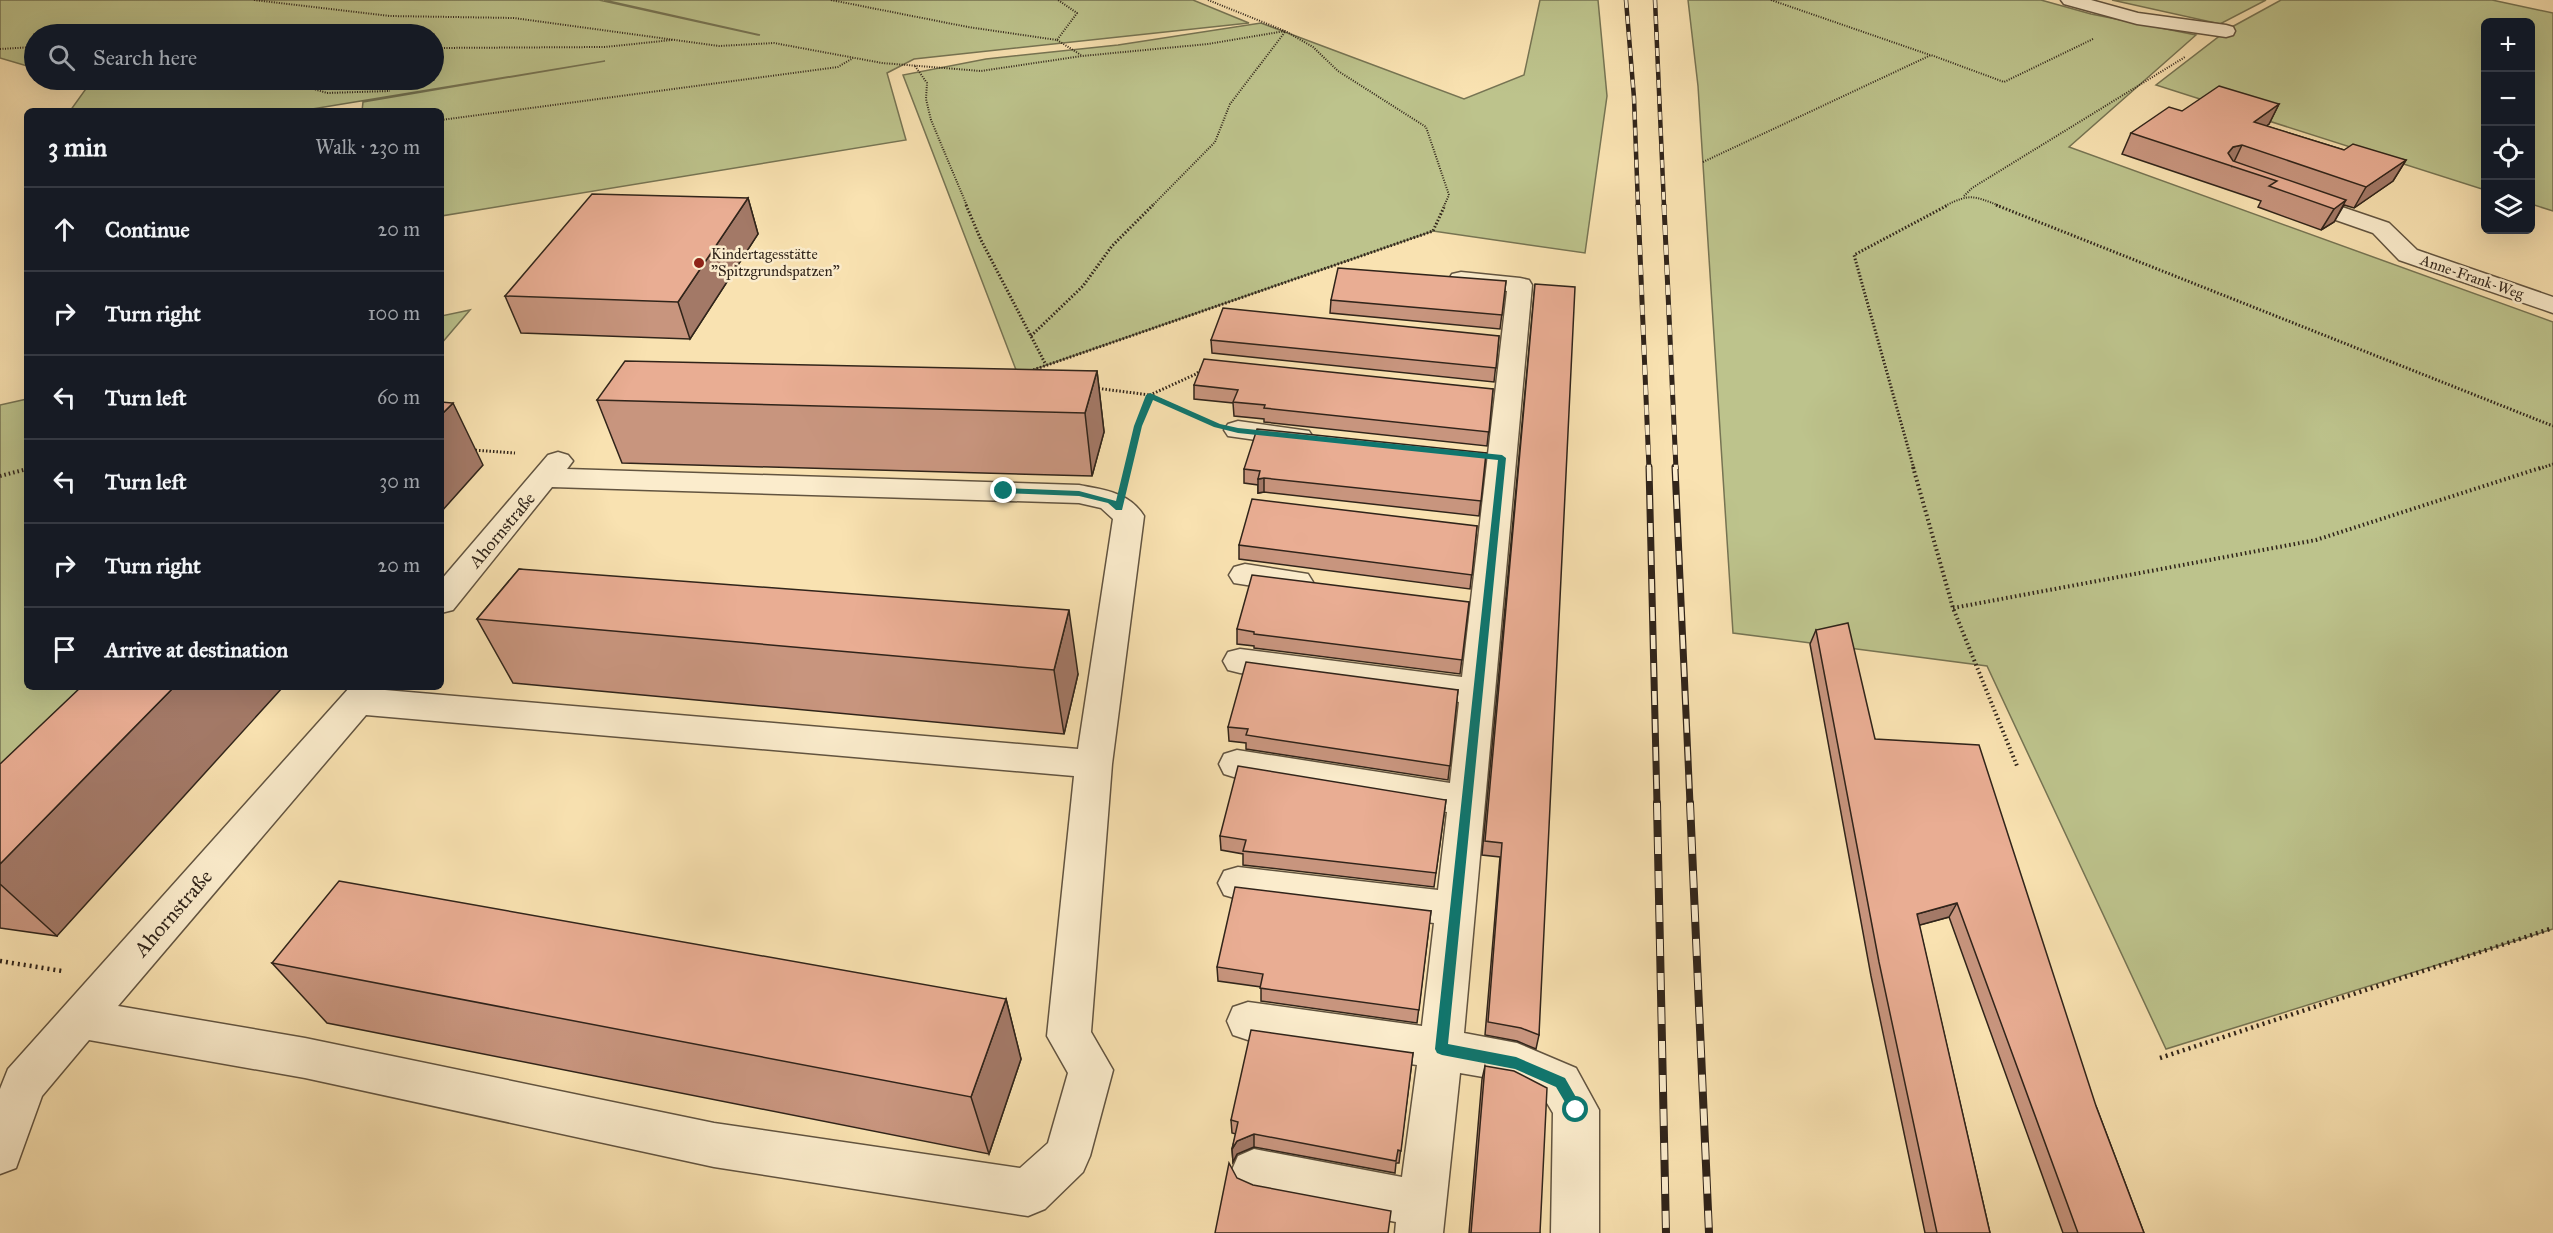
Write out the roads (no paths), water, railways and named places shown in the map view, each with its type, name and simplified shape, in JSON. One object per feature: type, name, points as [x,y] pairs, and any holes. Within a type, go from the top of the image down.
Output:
[{"type":"street","points":[[2070,0],[2137,18],[2226,31]]},
{"type":"street","name":"Anne-Frank-Weg","points":[[2274,190],[2381,228],[2408,255],[2553,305]]},
{"type":"street","points":[[1254,1172],[1421,1219],[1442,1049],[1487,605],[1483,528],[1502,339],[1520,285],[1428,276]]},
{"type":"street","points":[[1238,430],[1330,440]]},
{"type":"street","name":"Ahornstraße","points":[[444,598],[553,468],[1079,494],[1111,501],[1129,516],[1094,764]]},
{"type":"street","points":[[1245,575],[1326,585]]},
{"type":"street","points":[[1452,601],[1487,605]]},
{"type":"street","points":[[1240,662],[1478,692]]},
{"type":"street","points":[[79,1019],[305,1058],[714,1145],[1028,1193],[1067,1156],[1091,1070],[1069,1036],[1094,764],[364,694]]},
{"type":"street","name":"Ahornstraße","points":[[0,1152],[12,1085],[79,1019],[364,694]]},
{"type":"street","points":[[1237,764],[1467,800]]},
{"type":"street","points":[[1238,883],[1456,909]]},
{"type":"street","points":[[1248,1020],[1442,1049],[1516,1063],[1560,1083],[1576,1110],[1575,1233]]},
{"type":"railway","points":[[1626,0],[1634,98],[1638,206]]},
{"type":"railway","points":[[1655,0],[1664,206]]},
{"type":"railway","points":[[1638,205],[1649,469]]},
{"type":"railway","points":[[1664,205],[1676,469]]},
{"type":"railway","points":[[1649,467],[1657,804]]},
{"type":"railway","points":[[1675,467],[1690,804]]},
{"type":"railway","points":[[1657,803],[1666,1233]]},
{"type":"railway","points":[[1690,803],[1709,1233]]},
{"type":"place","name":"Kindertagesstätte \"Spitzgrundspatzen\"","points":[[699,263]]}]
